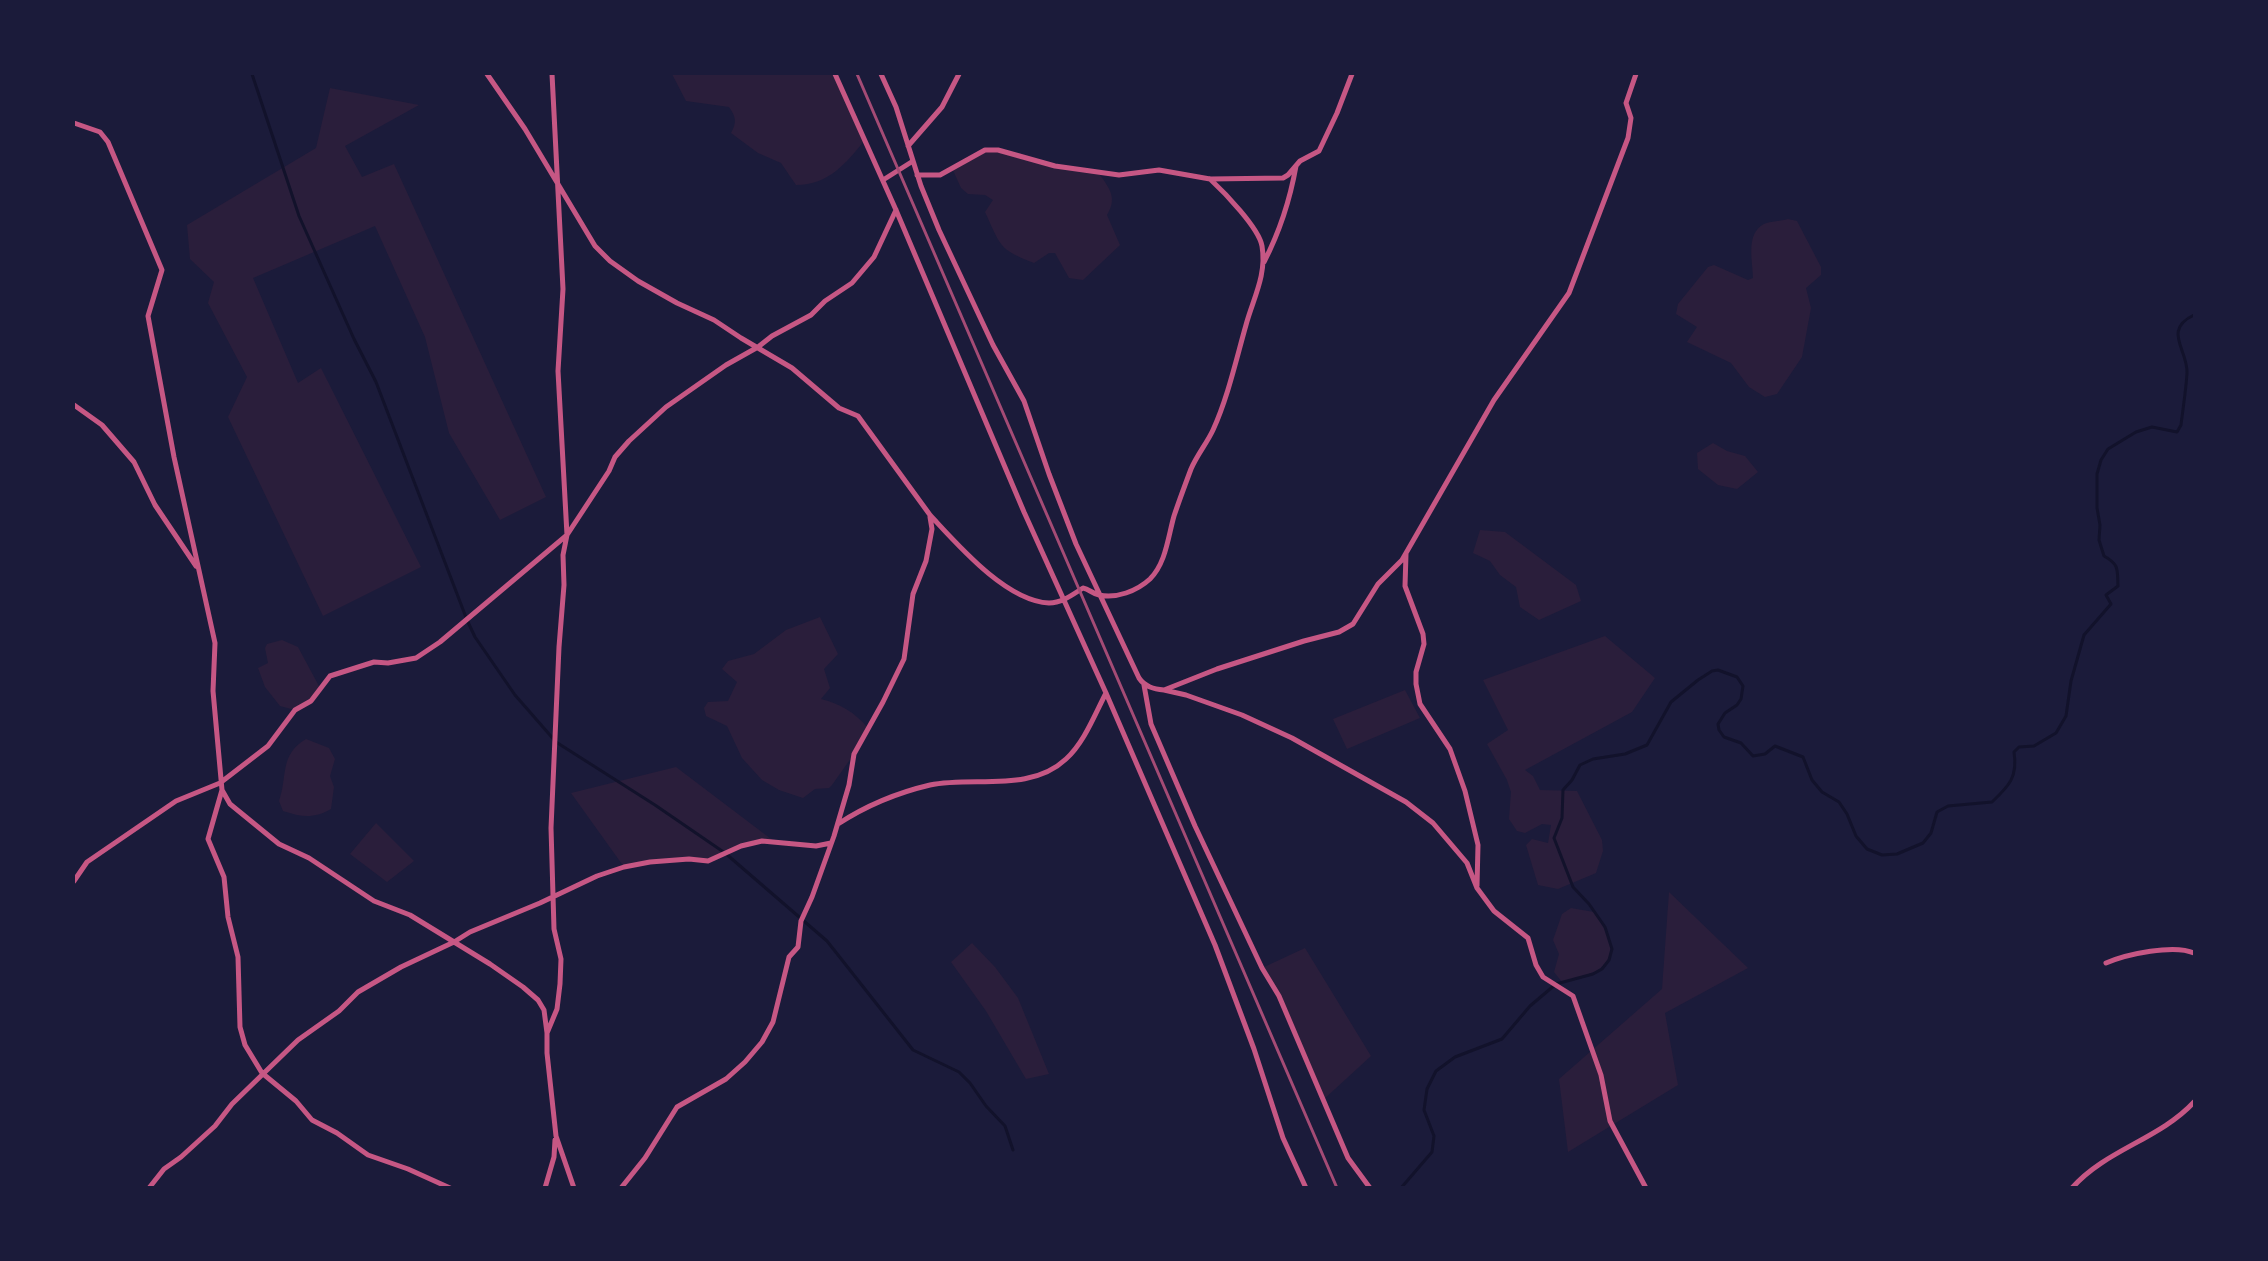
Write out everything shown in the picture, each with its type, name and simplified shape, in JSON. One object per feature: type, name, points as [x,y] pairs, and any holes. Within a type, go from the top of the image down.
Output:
[{"type":"street","points":[[487,74],[556,180],[595,246],[610,261],[638,281],[714,320],[792,368],[824,397],[858,416],[930,515],[990,575],[1016,593],[1040,602],[1063,601],[1083,588],[1098,595],[1114,596],[1133,590],[1149,579],[1162,560],[1191,468],[1214,429],[1221,409],[1247,320],[1255,301],[1263,264],[1277,238],[1290,199],[1296,164]]},
{"type":"street","points":[[547,1033],[556,1009],[560,984],[561,959],[554,929],[553,777],[564,585],[563,555],[567,535],[558,371],[563,289],[552,74]]},
{"type":"street","points":[[835,74],[1215,945],[1254,1049],[1283,1137],[1305,1188]]},
{"type":"street","points":[[881,74],[896,107],[917,175],[939,230],[993,345],[1024,401],[1049,474],[1098,595],[1144,685],[1150,724],[1262,968],[1279,996],[1348,1158],[1370,1188]]},
{"type":"street","points":[[908,146],[942,107],[959,74]]},
{"type":"street","points":[[917,175],[940,175],[985,150],[998,150],[1055,166],[1119,175],[1159,170],[1210,179],[1283,178],[1288,176],[1296,164],[1319,151],[1352,74]]},
{"type":"street","points":[[1164,690],[1217,669],[1348,629],[1359,617],[1378,584],[1407,553],[1494,400],[1569,292],[1626,143],[1631,118],[1626,103],[1636,74]]},
{"type":"street","points":[[74,123],[100,132],[108,142],[162,270],[148,316],[174,457],[215,643],[213,692],[222,790],[230,804],[279,844],[309,858],[374,901],[410,915],[498,970],[538,1000],[544,1010],[556,1136],[554,1157],[545,1188]]},
{"type":"street","points":[[883,180],[913,161]]},
{"type":"street","points":[[1210,179],[1224,192],[1260,238],[1263,264]]},
{"type":"street","points":[[74,881],[87,862],[176,801],[220,783],[268,746],[295,710],[311,701],[330,676],[374,662],[388,663],[416,658],[440,642],[567,535],[609,471],[615,457],[628,441],[666,407],[772,336],[811,315],[825,301],[852,283],[874,257],[896,210]]},
{"type":"street","points":[[74,405],[102,425],[134,462],[155,505],[199,570]]},
{"type":"street","points":[[621,1188],[645,1158],[677,1107],[726,1079],[762,1042],[773,1022],[789,957],[798,947],[801,921],[838,824],[849,785],[854,754],[883,702],[903,659],[913,594],[926,561],[930,540],[932,529],[930,515]]},
{"type":"street","points":[[1407,553],[1405,586],[1425,644],[1416,672],[1420,704],[1450,749],[1465,791],[1478,845],[1477,888]]},
{"type":"street","points":[[1144,685],[1157,690],[1186,695],[1242,715],[1292,738],[1406,802],[1433,824],[1467,863],[1477,888],[1494,911],[1528,938],[1536,965],[1544,977],[1574,996],[1601,1076],[1610,1121],[1646,1188]]},
{"type":"street","points":[[838,824],[878,800],[930,785],[958,781],[999,783],[1051,770],[1067,759],[1079,743],[1106,693]]},
{"type":"street","points":[[222,790],[208,839],[224,877],[228,917],[238,957],[240,1027],[245,1045],[262,1073],[296,1101],[312,1120],[337,1133],[368,1155],[408,1169],[450,1188]]},
{"type":"street","points":[[149,1188],[164,1169],[215,1126],[232,1104],[262,1073],[298,1040],[339,1011],[358,992],[470,932],[597,876],[650,862],[689,859],[708,861],[741,846],[762,841],[816,846],[831,843]]},
{"type":"street","points":[[2106,963],[2130,955],[2171,949],[2186,949],[2194,953]]},
{"type":"street","points":[[2072,1188],[2088,1171],[2170,1122],[2194,1102]]},
{"type":"street","points":[[556,1136],[574,1188]]},
{"type":"shaded area","points":[[672,74],[835,74],[865,140],[844,164],[827,177],[808,184],[796,185],[781,163],[758,153],[731,133],[735,120],[729,107],[686,101]]},
{"type":"shaded area","points":[[330,88],[419,105],[345,146],[362,177],[394,164],[546,497],[500,520],[449,433],[425,337],[375,226],[253,278],[298,383],[321,368],[421,567],[323,616],[228,417],[247,377],[208,303],[214,282],[190,259],[187,225],[316,148]]},
{"type":"shaded area","points":[[985,150],[998,150],[1055,166],[1098,172],[1111,193],[1112,203],[1107,215],[1120,245],[1083,280],[1069,278],[1055,253],[1049,253],[1034,263],[1007,250],[998,239],[985,212],[993,200],[985,195],[968,194],[961,188],[952,168]]},
{"type":"shaded area","points":[[1788,219],[1797,221],[1821,267],[1821,275],[1806,288],[1811,308],[1802,357],[1777,394],[1765,397],[1749,387],[1731,363],[1687,342],[1697,327],[1676,314],[1678,304],[1708,267],[1714,265],[1748,280],[1753,278],[1751,248],[1754,234],[1764,224]]},
{"type":"shaded area","points":[[1713,443],[1727,451],[1745,456],[1758,472],[1737,489],[1718,485],[1698,469],[1697,453]]},
{"type":"shaded area","points":[[1480,530],[1505,532],[1576,585],[1581,601],[1539,620],[1520,607],[1516,587],[1500,575],[1490,561],[1473,553]]},
{"type":"shaded area","points":[[820,617],[838,654],[824,669],[830,688],[821,699],[847,709],[868,728],[854,754],[832,785],[829,788],[815,789],[803,798],[779,790],[762,780],[742,758],[727,726],[706,716],[704,708],[708,702],[728,701],[737,682],[722,669],[728,661],[754,654],[786,630]]},
{"type":"shaded area","points":[[1605,636],[1655,678],[1632,712],[1525,770],[1533,776],[1540,790],[1577,791],[1602,840],[1603,851],[1596,873],[1558,889],[1538,885],[1526,845],[1532,839],[1548,843],[1551,825],[1542,824],[1525,833],[1517,831],[1509,819],[1511,792],[1487,744],[1508,730],[1483,680]]},
{"type":"shaded area","points":[[282,640],[298,647],[320,688],[311,701],[295,710],[280,706],[265,687],[258,668],[268,663],[265,648],[267,644]]},
{"type":"shaded area","points":[[1405,690],[1420,718],[1347,749],[1333,719]]},
{"type":"shaded area","points":[[306,739],[329,748],[335,759],[330,776],[334,787],[331,809],[307,816],[283,811],[279,801],[288,759],[297,745]]},
{"type":"shaded area","points":[[676,767],[775,842],[741,846],[708,861],[689,859],[624,867],[571,793]]},
{"type":"shaded area","points":[[376,823],[414,861],[387,882],[350,854]]},
{"type":"shaded area","points":[[1669,892],[1748,968],[1665,1013],[1678,1085],[1568,1152],[1559,1079],[1662,989]]},
{"type":"shaded area","points":[[1571,908],[1594,912],[1604,927],[1610,951],[1608,960],[1602,967],[1579,978],[1562,982],[1554,972],[1559,954],[1553,940],[1562,914]]},
{"type":"shaded area","points":[[972,943],[995,967],[1018,998],[1049,1074],[1026,1079],[986,1011],[951,962]]},
{"type":"shaded area","points":[[1305,948],[1371,1056],[1322,1101],[1296,1036],[1262,968]]},
{"type":"waterway","points":[[252,74],[299,216],[354,339],[376,382],[467,620],[475,637],[515,695],[556,742],[725,853],[827,941],[913,1050],[959,1072],[970,1083],[986,1106],[1005,1126],[1013,1150]]},
{"type":"waterway","points":[[1401,1188],[1432,1152],[1434,1136],[1424,1110],[1427,1089],[1436,1071],[1455,1057],[1502,1039],[1530,1006],[1556,984],[1593,974],[1602,969],[1609,960],[1612,949],[1605,927],[1589,904],[1573,887],[1554,838],[1562,818],[1563,790],[1572,780],[1580,765],[1593,759],[1625,754],[1647,745],[1671,702],[1698,680],[1718,670],[1737,677],[1743,686],[1741,699],[1737,705],[1725,713],[1718,724],[1724,737],[1741,743],[1753,756],[1765,754],[1775,746],[1803,757],[1812,780],[1822,792],[1839,802],[1856,836],[1867,849],[1882,855],[1897,854],[1923,843],[1931,833],[1937,812],[1948,806],[1992,802],[2011,780],[2015,768],[2014,752],[2019,747],[2034,746],[2056,733],[2066,716],[2071,681],[2084,635],[2111,604],[2106,595],[2118,586],[2117,568],[2104,556],[2099,540],[2097,474],[2101,460],[2108,449],[2136,432],[2152,427],[2177,432],[2181,425],[2187,373],[2178,334],[2185,321],[2194,315]]},
{"type":"railway","points":[[857,74],[1337,1188]]}]
